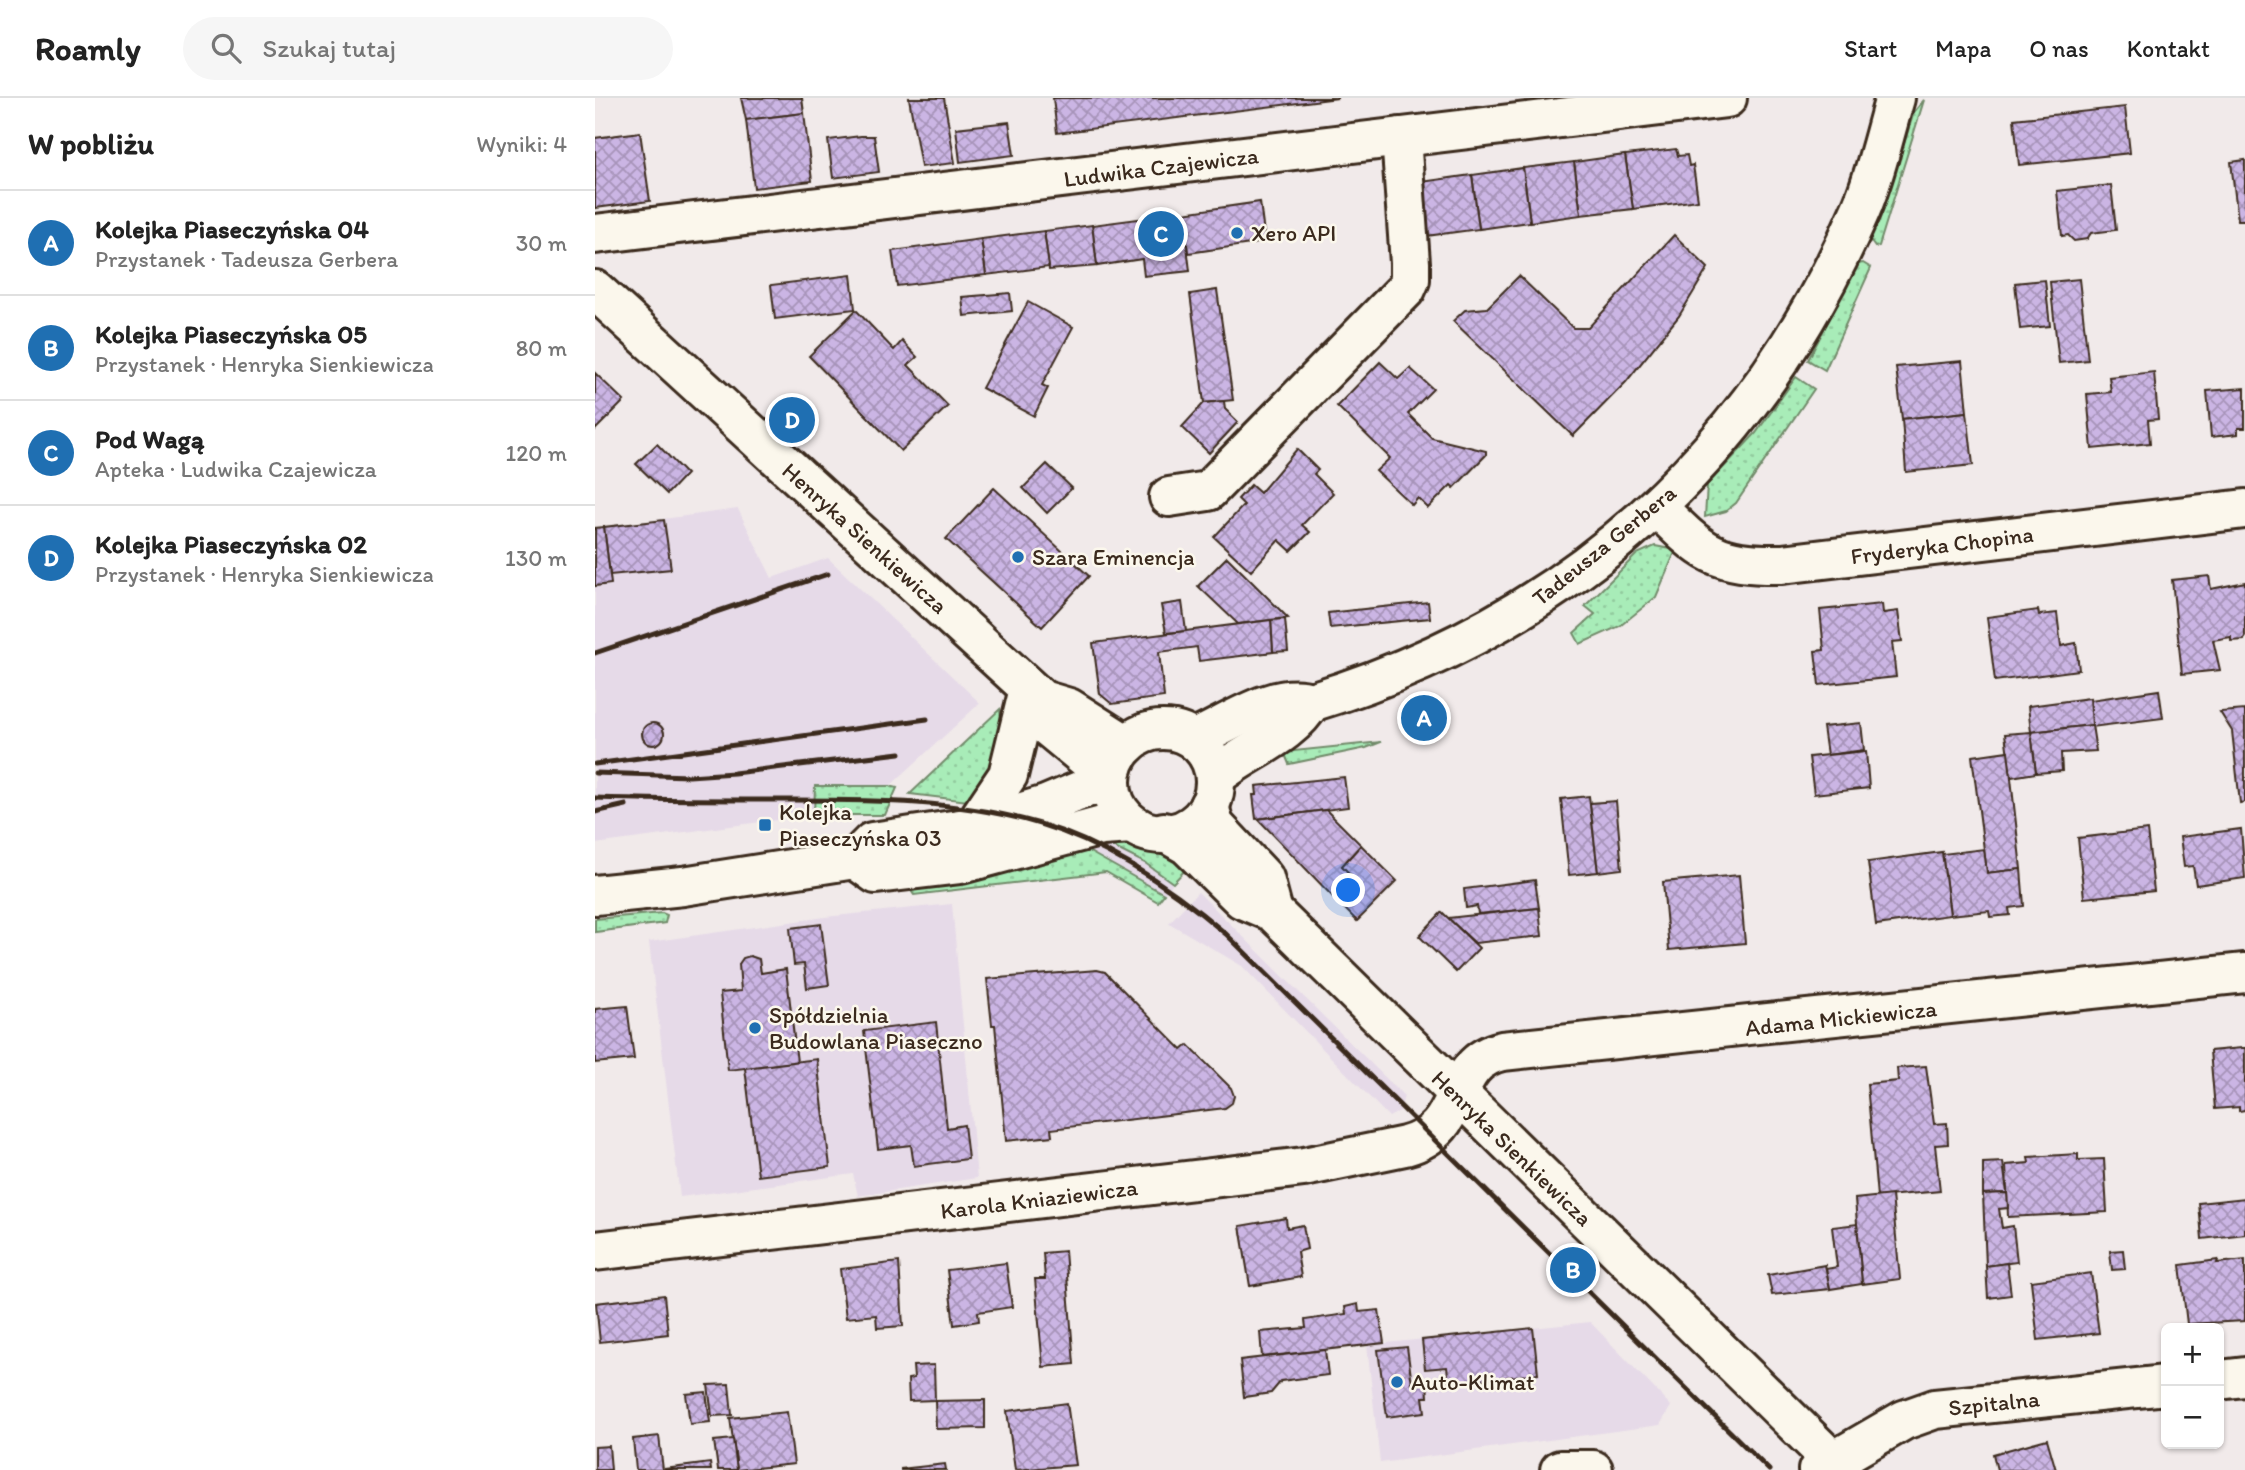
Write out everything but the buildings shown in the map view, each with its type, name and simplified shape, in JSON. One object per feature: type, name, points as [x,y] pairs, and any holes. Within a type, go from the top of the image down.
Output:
[{"type":"street","name":"Ludwika Czajewicza","points":[[595,234],[1727,98]]},
{"type":"street","name":"Tadeusza Gerbera","points":[[1212,791],[1233,761],[1295,723],[1311,702],[1395,674],[1452,649],[1513,617],[1545,596],[1657,507],[1749,405],[1810,309],[1861,208],[1895,98]]},
{"type":"street","points":[[1169,497],[1208,491],[1406,289],[1410,280],[1410,263],[1401,137]]},
{"type":"street","name":"Henryka Sienkiewicza","points":[[595,290],[1035,695],[1069,708],[1119,761]]},
{"type":"street","name":"Fryderyka Chopina","points":[[1657,507],[1688,537],[1715,556],[1743,565],[1782,564],[2245,509]]},
{"type":"street","points":[[974,827],[1007,775],[1035,695]]},
{"type":"street","name":"Tadeusza Gerbera","points":[[1195,739],[1281,699],[1298,698],[1311,702]]},
{"type":"street","points":[[595,895],[683,886],[855,859],[872,842],[974,827],[1046,805],[1119,761],[1138,737],[1180,733],[1195,739],[1209,754],[1214,825],[1264,878],[1273,912]]},
{"type":"street","points":[[1119,761],[1115,804],[1148,828]]},
{"type":"street","points":[[855,859],[876,874],[922,871],[985,858],[1101,826],[1191,826],[1212,791]]},
{"type":"street","name":"Henryka Sienkiewicza","points":[[1148,828],[1187,845],[1242,899],[1273,912],[1831,1467]]},
{"type":"street","name":"Adama Mickiewicza","points":[[1457,1095],[1478,1060],[1502,1051],[1882,1014],[2245,973]]},
{"type":"street","name":"Karola Kniaziewicza","points":[[595,1251],[1304,1167],[1418,1143],[1443,1125],[1457,1095]]},
{"type":"street","points":[[2224,1379],[2245,1377]]},
{"type":"street","name":"Szpitalna","points":[[1831,1467],[1904,1420],[1935,1409],[2161,1386]]},
{"type":"street","points":[[1560,1470],[1593,1470]]},
{"type":"shaded area","points":[[738,509],[772,578],[828,558],[980,703],[890,786],[815,786],[814,815],[595,844],[595,528]]},
{"type":"shaded area","points":[[1099,840],[1145,863],[1173,883],[1164,894],[1079,846]]},
{"type":"shaded area","points":[[1198,892],[1404,1096],[1400,1111],[1389,1117],[1242,966],[1169,923]]},
{"type":"shaded area","points":[[952,904],[977,1178],[858,1196],[853,1174],[680,1197],[649,942],[825,917]]},
{"type":"shaded area","points":[[1590,1322],[1671,1406],[1660,1425],[1380,1463],[1367,1345]]},
{"type":"green space","points":[[1924,100],[1879,246],[1875,247],[1869,239],[1884,207],[1914,112]]},
{"type":"green space","points":[[1863,263],[1871,268],[1825,370],[1808,360],[1858,264]]},
{"type":"green space","points":[[1796,377],[1814,389],[1736,503],[1726,511],[1705,517],[1707,485],[1756,433]]},
{"type":"green space","points":[[1655,546],[1676,550],[1656,597],[1620,626],[1580,644],[1574,633],[1595,614],[1585,606],[1637,554]]},
{"type":"green space","points":[[1000,709],[998,747],[983,779],[968,801],[910,794]]},
{"type":"green space","points":[[1381,742],[1366,748],[1289,764],[1284,752]]},
{"type":"green space","points":[[815,786],[897,788],[885,815],[814,815]]},
{"type":"green space","points":[[1099,840],[1156,849],[1187,868],[1173,883],[1145,863]]},
{"type":"green space","points":[[1079,846],[1164,894],[1158,902],[1106,872],[914,895],[907,885]]},
{"type":"green space","points":[[662,913],[667,915],[665,923],[595,932],[595,919]]},
{"type":"railway","points":[[595,653],[828,574]]},
{"type":"railway","points":[[595,764],[927,719]]},
{"type":"railway","points":[[595,773],[689,776],[900,753]]},
{"type":"railway","points":[[595,798],[855,800],[948,806],[1040,824],[1115,856],[1184,900],[1226,934],[1769,1470]]},
{"type":"railway","points":[[595,812],[626,805]]},
{"type":"place","name":"Xero API","points":[[1237,233]]},
{"type":"place","name":"Pod Wagą","points":[[1161,234]]},
{"type":"place","name":"Kolejka Piaseczyńska 02","points":[[792,420]]},
{"type":"place","name":"Szara Eminencja","points":[[1018,557]]},
{"type":"place","name":"Kolejka Piaseczyńska 04","points":[[1424,718]]},
{"type":"place","name":"Kolejka Piaseczyńska 03","points":[[765,825]]},
{"type":"place","name":"Spółdzielnia Budowlana Piaseczno","points":[[755,1028]]},
{"type":"place","name":"Kolejka Piaseczyńska 05","points":[[1573,1270]]},
{"type":"place","name":"Auto-Klimat","points":[[1397,1382]]}]
